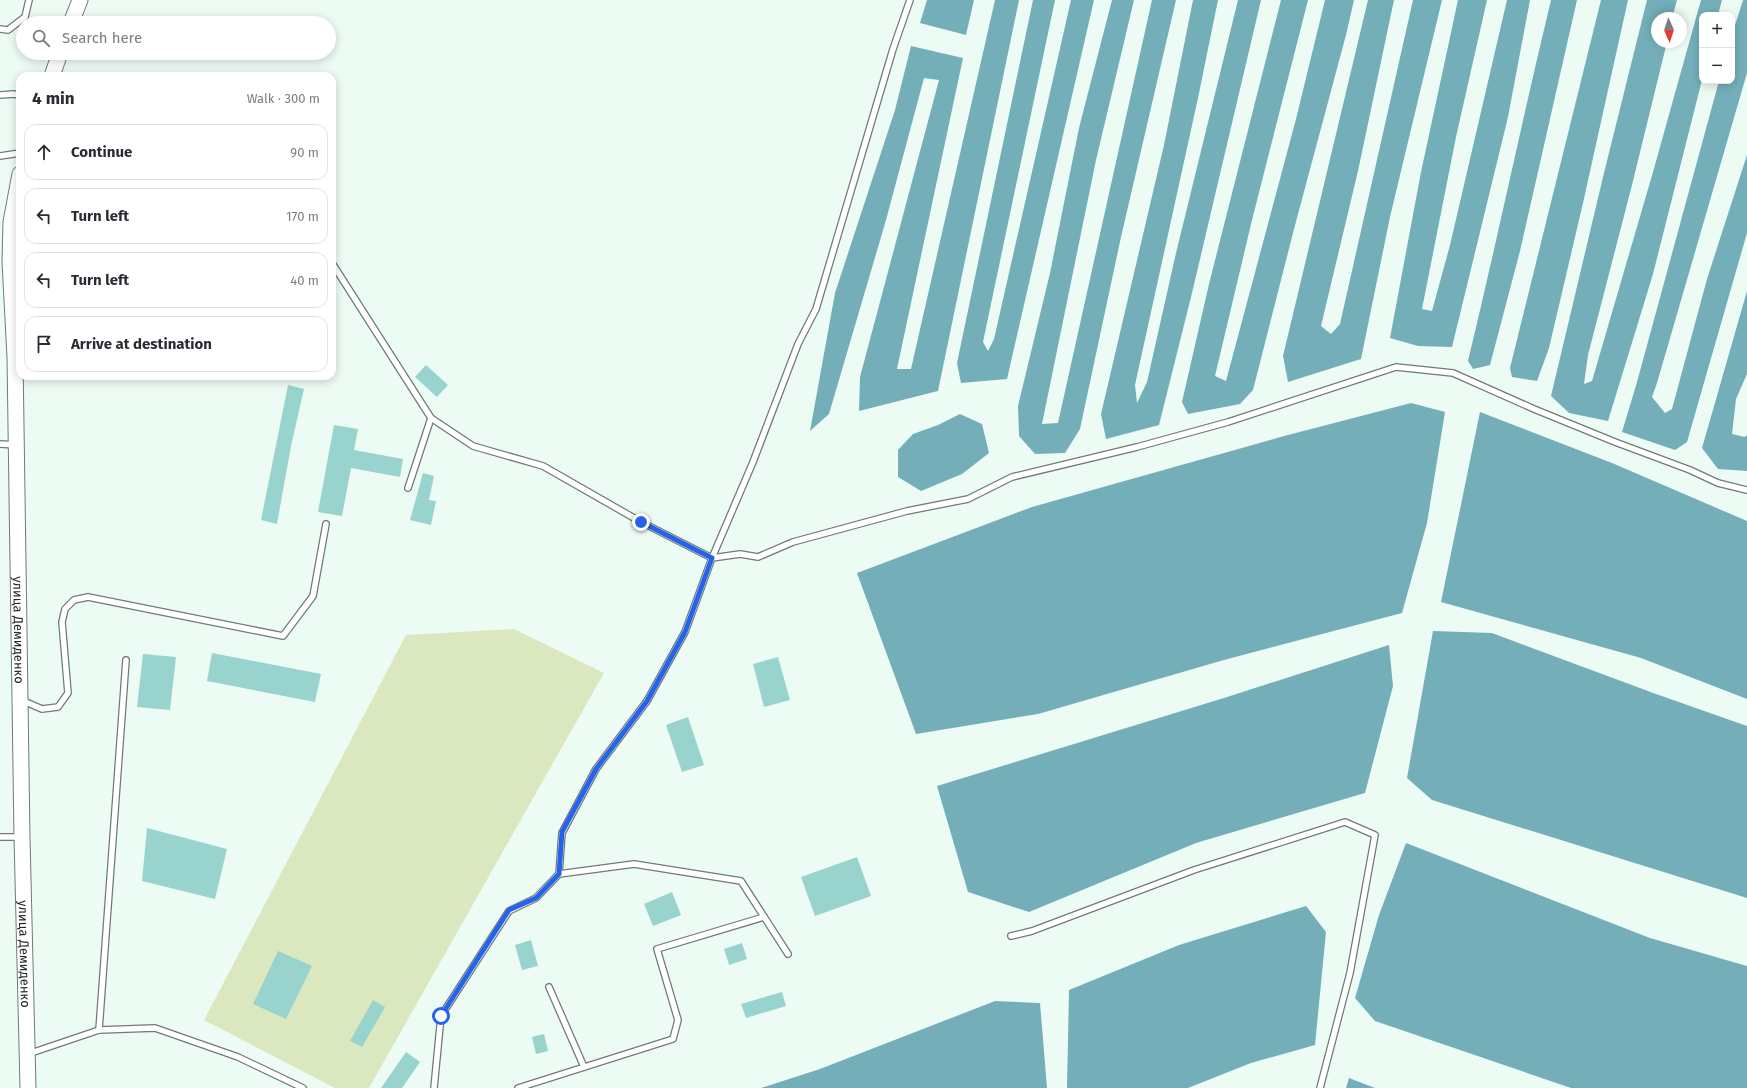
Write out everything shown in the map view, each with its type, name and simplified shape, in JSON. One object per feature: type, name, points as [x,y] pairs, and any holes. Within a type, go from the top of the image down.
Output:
[{"type":"main road","points":[[74,16],[80,0]]},
{"type":"main road","points":[[53,72],[58,60]]},
{"type":"main road","name":"улица Демиденко","points":[[16,195],[11,222],[10,254],[15,357],[22,836],[28,1088]]},
{"type":"lane","points":[[25,16],[29,0]]},
{"type":"lane","points":[[559,874],[562,832],[596,769],[647,701],[685,632],[712,558],[753,462],[798,344],[816,309],[910,0]]},
{"type":"lane","points":[[0,29],[8,30],[16,24]]},
{"type":"lane","points":[[0,95],[16,95]]},
{"type":"lane","points":[[0,156],[16,154]]},
{"type":"lane","points":[[336,269],[431,418],[473,446],[543,466],[641,522],[712,558],[740,554],[758,557],[801,540],[907,511],[968,499],[1012,477],[1137,447],[1228,422],[1396,367],[1452,373],[1534,409],[1615,442],[1690,470],[1718,483],[1747,490]]},
{"type":"lane","points":[[408,488],[431,418]]},
{"type":"lane","points":[[0,444],[16,445]]},
{"type":"lane","points":[[21,700],[42,709],[58,707],[68,692],[62,622],[65,609],[74,600],[88,597],[283,636],[313,596],[326,524]]},
{"type":"lane","points":[[99,1030],[126,660]]},
{"type":"lane","points":[[1011,936],[1032,931],[1194,870],[1345,822],[1375,835],[1350,973],[1320,1088]]},
{"type":"lane","points":[[0,837],[22,836]]},
{"type":"lane","points":[[434,1088],[441,1016],[509,910],[536,898],[559,874],[634,864],[741,881],[788,954]]},
{"type":"lane","points":[[518,1088],[673,1039],[678,1020],[657,949],[764,917]]},
{"type":"lane","points":[[549,987],[584,1067]]},
{"type":"lane","points":[[27,1054],[99,1030],[155,1028],[238,1057],[303,1088]]},
{"type":"green space","points":[[514,629],[604,673],[369,1088],[335,1088],[204,1020],[406,635]]},
{"type":"water","points":[[927,0],[974,0],[966,35],[920,23]]},
{"type":"water","points":[[995,0],[1019,0],[938,391],[859,411],[860,377],[939,80],[924,78],[886,220],[829,414],[810,431],[835,293],[895,110],[911,46],[963,58],[897,369],[911,369]]},
{"type":"water","points":[[1033,0],[1055,0],[983,342],[988,351],[994,339],[1071,0],[1094,0],[1007,379],[961,383],[957,363]]},
{"type":"water","points":[[1112,0],[1134,0],[1096,160],[1042,424],[1058,423],[1152,0],[1176,0],[1121,237],[1080,429],[1065,453],[1035,454],[1019,436],[1018,406],[1050,273],[1079,128]]},
{"type":"water","points":[[1193,0],[1218,0],[1135,385],[1137,403],[1147,382],[1176,253],[1238,0],[1261,0],[1192,293],[1159,425],[1106,439],[1101,414],[1164,145]]},
{"type":"water","points":[[1281,0],[1308,0],[1252,220],[1215,376],[1226,381],[1296,119],[1325,0],[1354,0],[1253,390],[1240,404],[1188,414],[1182,402],[1209,284]]},
{"type":"water","points":[[1368,0],[1394,0],[1358,171],[1321,326],[1331,334],[1340,324],[1413,0],[1442,0],[1390,217],[1361,359],[1288,382],[1283,356]]},
{"type":"water","points":[[1458,0],[1487,0],[1456,137],[1422,309],[1432,311],[1450,245],[1507,0],[1530,0],[1508,117],[1452,347],[1418,346],[1390,338],[1421,172]]},
{"type":"water","points":[[1551,0],[1577,0],[1520,251],[1490,365],[1473,369],[1468,361]]},
{"type":"water","points":[[1601,0],[1628,0],[1549,348],[1537,381],[1512,377],[1510,368]]},
{"type":"water","points":[[1647,0],[1677,0],[1674,12],[1651,12],[1651,48],[1666,48],[1588,355],[1584,384],[1592,381],[1701,0],[1722,0],[1719,12],[1699,12],[1699,84],[1701,84],[1653,274],[1608,421],[1569,413],[1551,396]]},
{"type":"water","points":[[1743,0],[1747,0],[1747,73],[1652,397],[1665,413],[1672,409],[1707,279],[1747,155],[1747,233],[1687,442],[1675,450],[1622,432],[1718,84],[1735,84],[1735,25]]},
{"type":"water","points":[[1747,291],[1747,374],[1736,399],[1732,434],[1745,437],[1747,435],[1747,471],[1718,469],[1702,448]]},
{"type":"water","points":[[1411,403],[1445,412],[1427,523],[1402,613],[1224,660],[1038,714],[916,734],[857,573],[1032,507],[1288,435]]},
{"type":"water","points":[[1480,412],[1612,463],[1747,521],[1747,699],[1641,658],[1441,602]]},
{"type":"water","points":[[960,414],[982,424],[989,453],[962,474],[921,491],[898,477],[898,450],[913,434],[938,425]]},
{"type":"water","points":[[1433,631],[1492,633],[1747,726],[1747,898],[1432,800],[1407,778]]},
{"type":"water","points":[[1389,645],[1393,686],[1365,793],[1196,843],[1029,912],[968,892],[937,786],[1224,698]]},
{"type":"water","points":[[1406,843],[1650,938],[1747,966],[1747,1088],[1571,1088],[1375,1021],[1355,998],[1379,915]]},
{"type":"water","points":[[1306,906],[1326,932],[1315,1045],[1251,1063],[1188,1088],[1067,1088],[1069,990],[1179,945]]},
{"type":"water","points":[[995,1001],[1040,1003],[1047,1088],[761,1088],[820,1069]]},
{"type":"water","points":[[1349,1078],[1375,1088],[1346,1088]]},
{"type":"building","points":[[426,365],[448,385],[437,397],[415,377]]},
{"type":"building","points":[[288,385],[304,389],[291,446],[277,524],[261,520]]},
{"type":"building","points":[[334,425],[358,429],[354,450],[403,459],[400,477],[351,468],[342,516],[318,512]]},
{"type":"building","points":[[423,473],[434,476],[429,500],[436,501],[431,525],[410,520]]},
{"type":"building","points":[[212,653],[321,674],[315,702],[207,681]]},
{"type":"building","points":[[143,654],[176,657],[170,710],[137,707]]},
{"type":"building","points":[[778,657],[790,700],[764,707],[753,664]]},
{"type":"building","points":[[688,717],[704,765],[682,772],[666,725]]},
{"type":"building","points":[[147,828],[227,849],[215,899],[142,881]]},
{"type":"building","points":[[857,857],[871,896],[815,916],[801,877]]},
{"type":"building","points":[[672,892],[681,915],[653,926],[644,904]]},
{"type":"building","points":[[531,940],[538,966],[522,970],[515,945]]},
{"type":"building","points":[[742,943],[747,959],[729,965],[724,949]]},
{"type":"building","points":[[278,951],[312,966],[286,1019],[253,1004]]},
{"type":"building","points":[[782,992],[786,1006],[746,1018],[741,1004]]},
{"type":"building","points":[[373,1000],[385,1007],[362,1047],[350,1041]]},
{"type":"building","points":[[544,1034],[548,1051],[536,1054],[532,1037]]},
{"type":"building","points":[[406,1052],[420,1062],[402,1088],[381,1088]]},
{"type":"route","points":[[441,1016],[509,910],[536,898],[559,874],[562,832],[596,769],[647,701],[685,632],[712,558],[641,522]]}]
